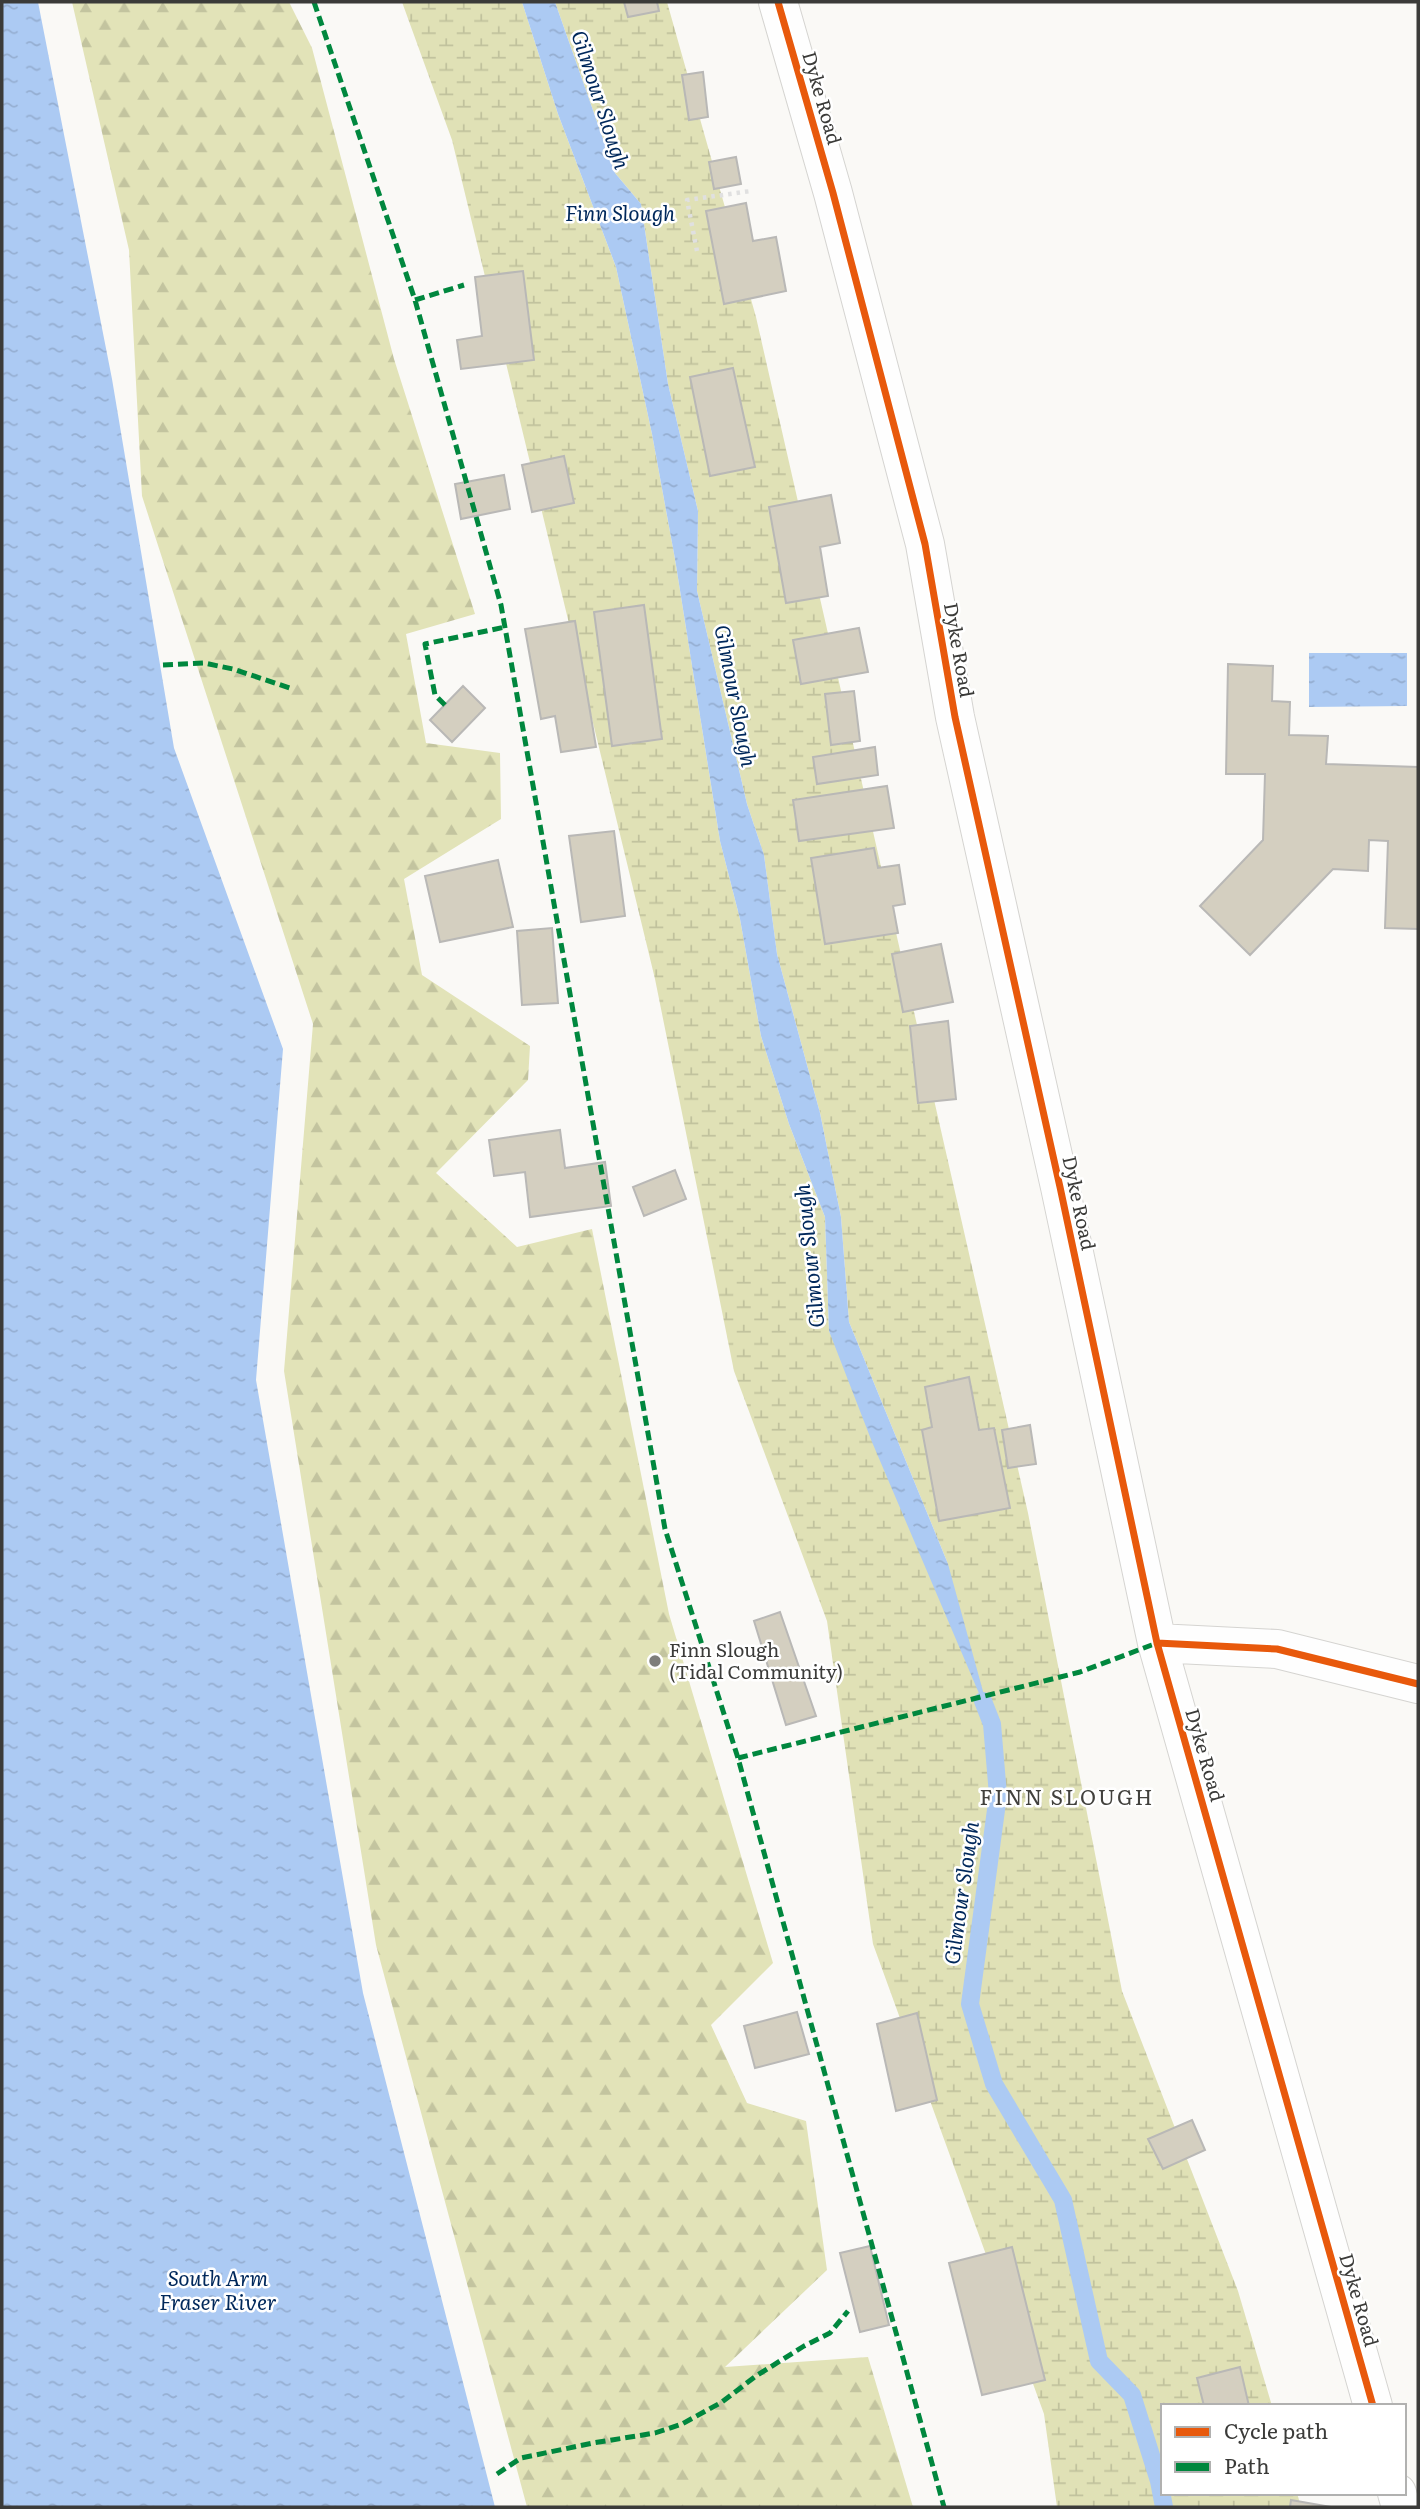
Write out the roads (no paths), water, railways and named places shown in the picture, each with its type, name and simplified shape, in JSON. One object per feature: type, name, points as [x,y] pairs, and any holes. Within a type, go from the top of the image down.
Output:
[{"type":"street","name":"Dyke Road","points":[[778,2],[833,194],[925,544],[954,717],[1063,1200],[1157,1643],[1372,2404]]},
{"type":"street","points":[[1157,1643],[1278,1649],[1418,1684]]},
{"type":"water","name":"South Arm Fraser River","points":[[2,2],[38,2],[112,379],[174,748],[283,1049],[256,1380],[363,1993],[495,2507],[2,2507]]},
{"type":"water","name":"Finn Slough","points":[[522,2],[555,2],[615,173],[641,204],[668,384],[698,511],[697,591],[747,804],[764,855],[777,954],[820,1113],[841,1217],[849,1322],[948,1564],[992,1724],[872,1442],[829,1331],[825,1217],[789,1124],[761,1036],[740,919],[720,841],[652,434],[616,267],[558,114]]},
{"type":"water","points":[[1309,653],[1407,653],[1407,706],[1309,707]]},
{"type":"waterway","name":"Gilmour Slough","points":[[983,1701],[992,1724],[998,1795],[970,2004],[994,2084],[1063,2200],[1099,2361],[1132,2395],[1161,2491]]},
{"type":"waterway","name":"Gilmour Slough","points":[[1162,2495],[1164,2507]]},
{"type":"place","name":"Finn Slough (Tidal Community)","points":[[655,1661]]},
{"type":"district","name":"FINN SLOUGH","points":[[1067,1798]]}]
